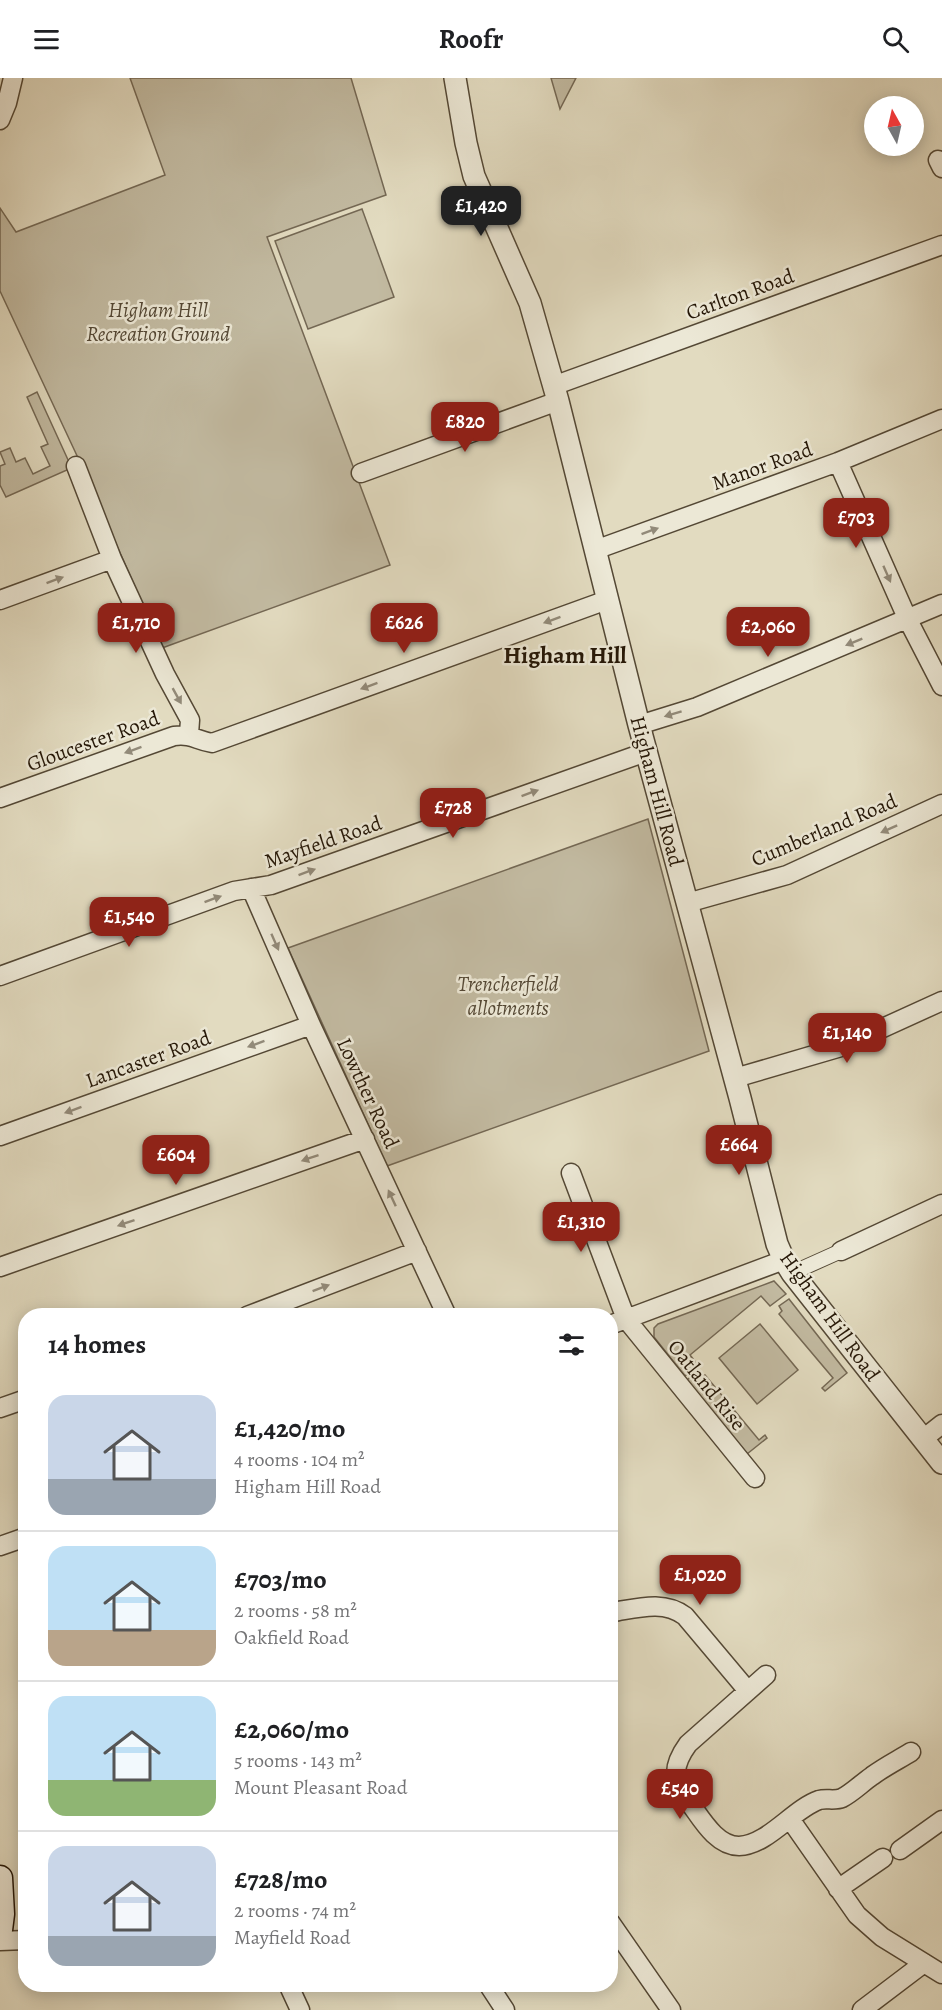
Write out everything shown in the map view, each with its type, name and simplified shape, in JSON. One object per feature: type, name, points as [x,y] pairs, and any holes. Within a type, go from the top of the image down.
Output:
[{"type":"main road","points":[[0,1878],[2,1914],[0,1929]]},
{"type":"street","points":[[0,120],[13,78]]},
{"type":"street","name":"Higham Hill Road","points":[[455,78],[474,176],[530,303],[556,394],[646,752],[735,1078],[777,1244],[788,1267],[942,1463]]},
{"type":"street","name":"Carlton Road","points":[[361,473],[556,394],[942,245]]},
{"type":"street","name":"Manor Road","points":[[595,550],[838,462],[942,419]]},
{"type":"street","points":[[838,462],[908,620],[942,686]]},
{"type":"street","points":[[76,466],[114,563],[165,675],[190,720],[189,734]]},
{"type":"street","points":[[0,600],[114,563]]},
{"type":"street","name":"Gloucester Road","points":[[0,798],[174,736],[189,734],[212,742],[607,600]]},
{"type":"street","points":[[639,724],[698,707],[942,604]]},
{"type":"street","name":"Mayfield Road","points":[[0,976],[234,891],[271,885],[646,752]]},
{"type":"street","name":"Cumberland Road","points":[[687,903],[787,875],[942,804]]},
{"type":"street","name":"Lowther Road","points":[[251,888],[311,1024],[443,1308]]},
{"type":"street","points":[[735,1078],[841,1047],[942,1001]]},
{"type":"street","name":"Lancaster Road","points":[[0,1136],[311,1024]]},
{"type":"street","points":[[0,1267],[365,1139]]},
{"type":"street","name":"Oatland Rise","points":[[571,1173],[614,1308]]},
{"type":"street","points":[[618,1322],[841,1251],[942,1204]]},
{"type":"street","points":[[268,1308],[417,1251]]},
{"type":"street","name":"Oatland Rise","points":[[618,1322],[755,1478]]},
{"type":"street","points":[[0,1408],[18,1402]]},
{"type":"street","points":[[923,1438],[942,1424]]},
{"type":"street","points":[[0,1546],[18,1540]]},
{"type":"street","points":[[618,1610],[665,1606],[676,1609],[685,1616],[748,1690]]},
{"type":"street","points":[[766,1675],[688,1744],[676,1768],[676,1779],[681,1792],[714,1835],[727,1843],[738,1846],[760,1839],[819,1800],[840,1798],[911,1752]]},
{"type":"street","points":[[790,1818],[857,1915],[882,1937],[942,1974]]},
{"type":"street","points":[[838,1888],[883,1858],[900,1850],[942,1820]]},
{"type":"street","points":[[618,1934],[671,2010]]},
{"type":"street","points":[[0,1941],[18,1940]]},
{"type":"street","points":[[862,2010],[924,1963]]},
{"type":"street","points":[[292,1992],[300,2010]]},
{"type":"street","points":[[493,1992],[505,2010]]},
{"type":"green space","name":"Higham Hill Recreation Ground","points":[[130,78],[351,78],[386,195],[267,237],[390,565],[162,648],[79,460],[0,291],[0,208],[16,232],[165,175]]},
{"type":"green space","points":[[551,78],[576,78],[560,109]]},
{"type":"green space","points":[[362,209],[394,297],[308,329],[275,241]]},
{"type":"green space","points":[[37,392],[69,462],[67,470],[6,497],[0,485],[0,466],[5,464],[0,452],[10,448],[16,462],[25,458],[33,474],[50,466],[41,447],[48,444],[27,397]]},
{"type":"green space","name":"Trencherfield allotments","points":[[648,819],[709,1051],[387,1166],[288,948]]},
{"type":"green space","points":[[774,1281],[786,1294],[770,1306],[761,1296],[690,1355],[698,1365],[685,1376],[654,1337],[654,1328],[658,1324]]},
{"type":"green space","points":[[789,1299],[847,1373],[825,1391],[822,1388],[833,1378],[779,1314],[782,1311],[779,1306]]},
{"type":"green space","points":[[760,1324],[798,1370],[757,1404],[719,1358]]},
{"type":"green space","points":[[695,1373],[700,1378],[705,1375],[759,1440],[765,1435],[767,1438],[747,1454],[687,1380]]},
{"type":"district","name":"Higham Hill","points":[[565,655]]}]
